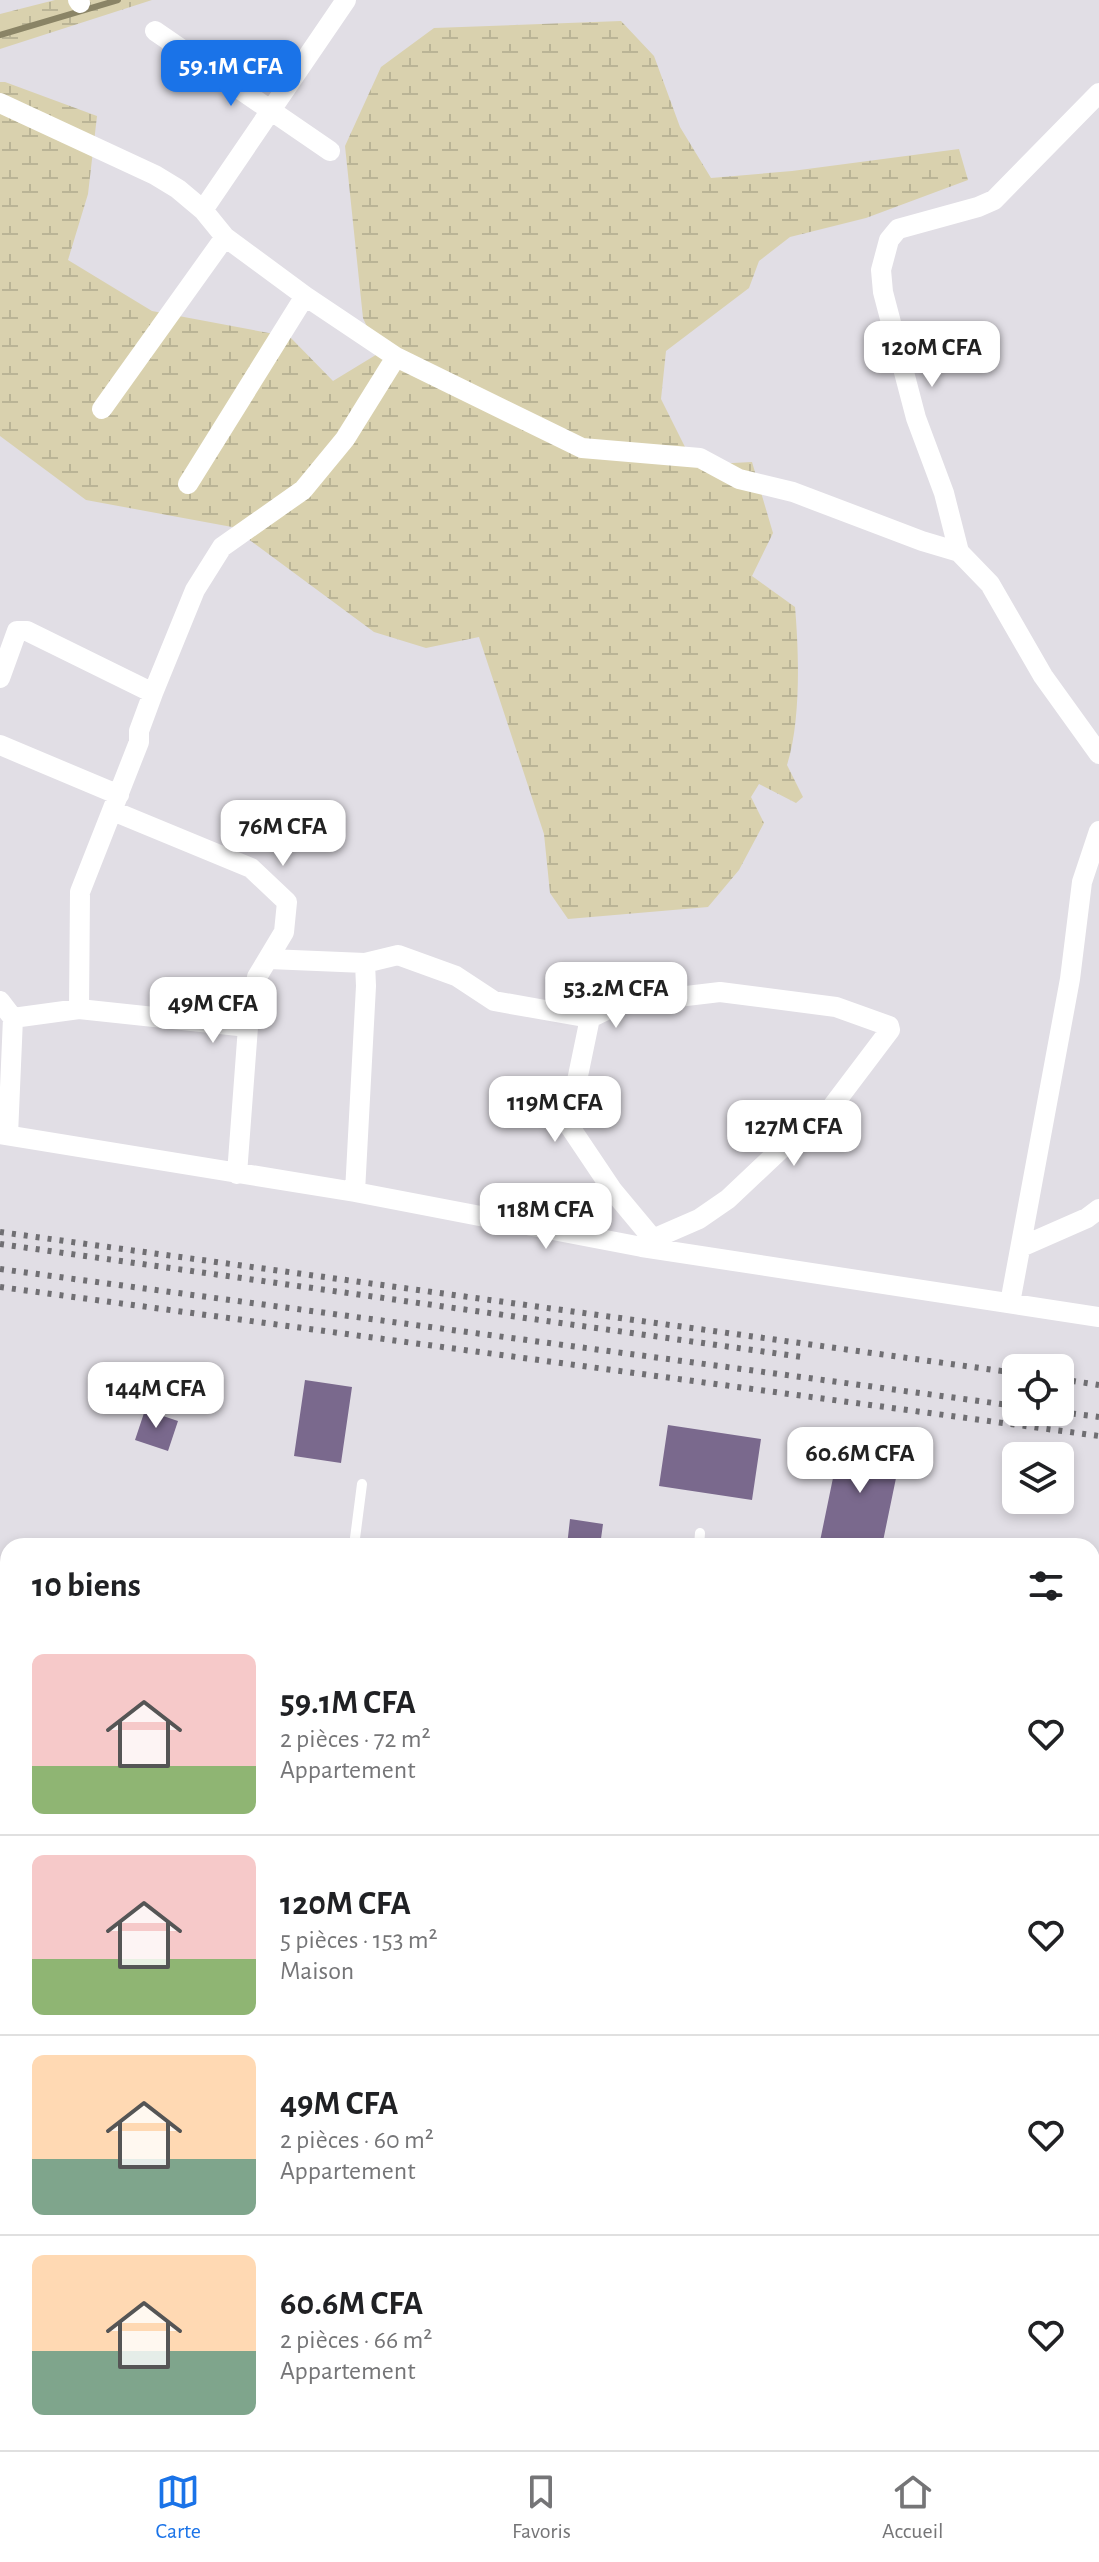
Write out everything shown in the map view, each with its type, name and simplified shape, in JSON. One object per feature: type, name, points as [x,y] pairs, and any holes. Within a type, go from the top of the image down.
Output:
[{"type":"street","points":[[203,210],[346,0]]},
{"type":"street","points":[[155,31],[330,151]]},
{"type":"street","points":[[959,552],[944,493],[916,418],[883,292],[881,275],[889,240],[898,229],[994,200],[1099,93]]},
{"type":"street","points":[[0,103],[155,175],[203,210],[225,237],[396,357],[582,448],[700,458],[739,479],[793,492],[959,552],[990,584],[1043,676],[1099,754]]},
{"type":"street","points":[[102,409],[225,237]]},
{"type":"street","points":[[188,484],[305,296]]},
{"type":"street","points":[[79,1009],[80,892],[139,742],[139,731],[153,693],[195,590],[222,547],[303,490],[345,439],[396,357]]},
{"type":"street","points":[[0,678],[9,627],[27,631],[153,693]]},
{"type":"street","points":[[0,745],[251,868],[287,902],[284,932],[257,977],[248,1027],[237,1174]]},
{"type":"street","points":[[1010,1303],[1070,979],[1082,882],[1099,831]]},
{"type":"street","points":[[269,959],[365,963],[398,955],[456,976],[494,1001],[590,1018],[619,1004],[720,992],[836,1007],[889,1026],[890,1030],[825,1116],[780,1150],[728,1199],[699,1219],[648,1243]]},
{"type":"street","points":[[355,1192],[365,963]]},
{"type":"street","points":[[248,1027],[79,1009],[4,1006],[4,1134],[1099,1317]]},
{"type":"street","points":[[590,1018],[568,1124],[648,1243]]},
{"type":"street","points":[[1021,1247],[1087,1218],[1099,1209]]},
{"type":"lane","points":[[355,1538],[362,1484]]},
{"type":"lane","points":[[700,1533],[700,1538]]},
{"type":"green space","points":[[55,0],[152,0],[0,49],[0,14]]},
{"type":"green space","points":[[621,21],[654,56],[680,127],[711,178],[792,171],[959,149],[968,180],[866,218],[790,237],[759,261],[749,288],[666,351],[661,399],[694,465],[752,462],[773,533],[752,576],[795,607],[797,708],[787,765],[803,797],[796,803],[759,784],[751,797],[764,823],[739,870],[708,907],[568,919],[550,893],[544,834],[479,637],[426,648],[374,632],[232,527],[86,500],[0,436],[0,82],[97,116],[88,194],[68,260],[152,311],[290,337],[333,381],[379,353],[363,318],[345,146],[381,67],[434,28]]},
{"type":"building","points":[[305,1380],[352,1387],[341,1463],[294,1456]]},
{"type":"building","points":[[145,1410],[178,1421],[168,1451],[135,1440]]},
{"type":"building","points":[[668,1425],[761,1439],[752,1500],[659,1486]]},
{"type":"building","points":[[841,1439],[902,1449],[884,1538],[821,1538]]},
{"type":"building","points":[[570,1519],[603,1524],[601,1538],[568,1538]]},
{"type":"waterway","points":[[0,35],[118,0]]},
{"type":"railway","points":[[0,1232],[1002,1371]]},
{"type":"railway","points":[[0,1244],[802,1357]]},
{"type":"railway","points":[[0,1269],[1002,1404]]},
{"type":"railway","points":[[0,1287],[1099,1436]]},
{"type":"railway","points":[[1074,1381],[1099,1385]]},
{"type":"railway","points":[[1074,1414],[1099,1417]]}]
